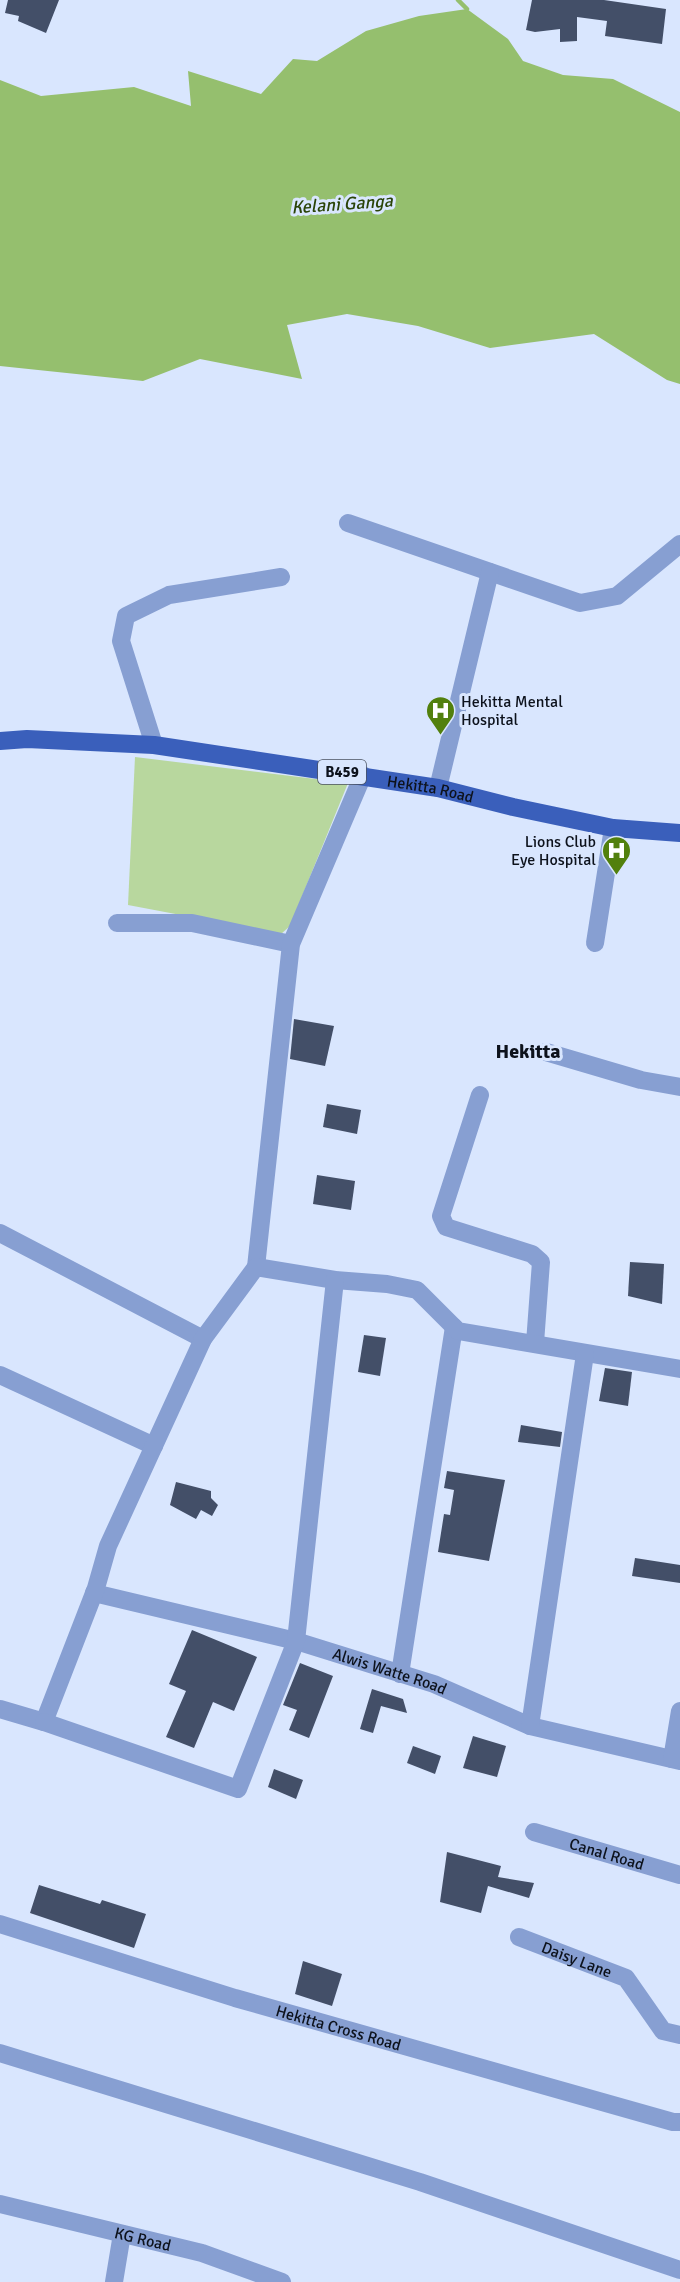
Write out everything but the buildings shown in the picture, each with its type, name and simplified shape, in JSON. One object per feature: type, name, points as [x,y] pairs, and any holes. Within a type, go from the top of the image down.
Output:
[{"type":"main road","name":"Hekitta Road","points":[[0,741],[27,739],[154,745],[438,788],[513,807],[613,828],[680,833]]},
{"type":"street","points":[[348,523],[580,603],[617,596],[680,544]]},
{"type":"street","points":[[438,788],[490,572]]},
{"type":"street","points":[[154,745],[121,641],[126,616],[169,595],[281,578]]},
{"type":"street","points":[[44,1722],[94,1593],[108,1546],[203,1339],[256,1267],[291,944],[363,775]]},
{"type":"street","points":[[595,943],[613,828]]},
{"type":"street","points":[[117,923],[192,923],[291,944]]},
{"type":"street","points":[[546,1052],[641,1080],[680,1087]]},
{"type":"street","points":[[480,1095],[441,1216],[446,1227],[532,1254],[541,1262],[535,1343]]},
{"type":"street","points":[[0,1233],[203,1339]]},
{"type":"street","points":[[256,1267],[417,1290],[458,1330],[680,1369]]},
{"type":"street","points":[[0,1709],[238,1789],[296,1641],[335,1280]]},
{"type":"street","points":[[400,1674],[454,1327]]},
{"type":"street","points":[[530,1726],[585,1354]]},
{"type":"street","points":[[0,1375],[154,1446]]},
{"type":"street","name":"Alwis Watte Road","points":[[94,1593],[296,1641],[434,1684],[530,1726],[676,1760]]},
{"type":"street","points":[[676,1760],[680,1711]]},
{"type":"street","name":"Canal Road","points":[[534,1832],[680,1875]]},
{"type":"street","name":"Hekitta Cross Road","points":[[0,1924],[235,1998],[661,2119],[680,2122]]},
{"type":"street","name":"Daisy Lane","points":[[519,1937],[626,1978],[663,2031],[680,2035]]},
{"type":"street","points":[[0,2053],[420,2181],[680,2270]]},
{"type":"street","name":"KG Road","points":[[0,2204],[202,2253],[282,2282]]},
{"type":"street","points":[[114,2282],[122,2234]]},
{"type":"shaded area","points":[[135,757],[348,783],[290,926],[281,934],[128,905]]},
{"type":"water","name":"Kelani Ganga","points":[[467,9],[508,39],[523,61],[563,75],[613,79],[680,112],[680,384],[667,380],[594,334],[490,348],[418,326],[347,314],[287,325],[302,379],[200,359],[143,381],[0,366],[0,80],[41,96],[134,87],[191,106],[188,71],[261,94],[293,59],[317,61],[366,31],[419,16]]},
{"type":"waterway","points":[[458,0],[467,9]]},
{"type":"place","name":"Hekitta Mental Hospital","points":[[440,736]]},
{"type":"place","name":"Lions Club Eye Hospital","points":[[617,876]]},
{"type":"district","name":"Hekitta","points":[[528,1051]]}]
